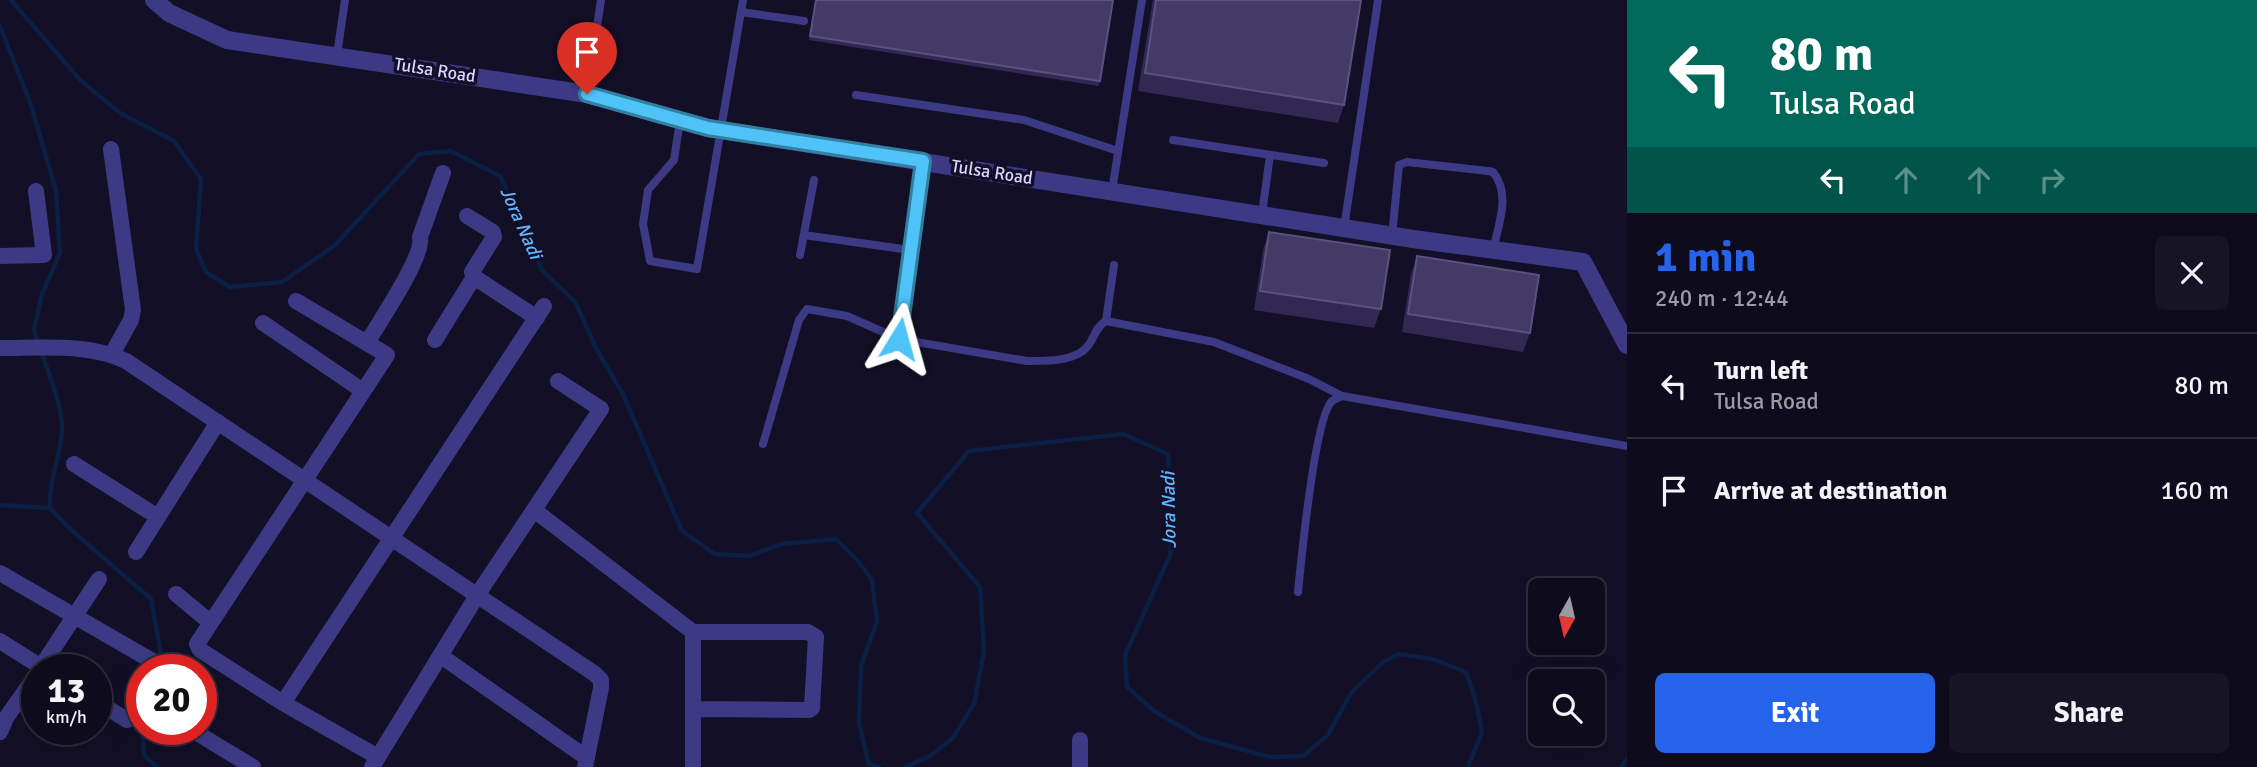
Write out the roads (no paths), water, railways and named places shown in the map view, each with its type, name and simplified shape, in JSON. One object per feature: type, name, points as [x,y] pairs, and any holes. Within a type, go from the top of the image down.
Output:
[{"type":"street","name":"Tulsa Road","points":[[154,0],[169,13],[227,40],[587,94],[722,131],[1392,236],[1583,262],[1627,345]]},
{"type":"street","points":[[111,149],[133,310],[131,320],[112,354]]},
{"type":"street","points":[[367,343],[414,264],[422,246],[420,237],[443,173]]},
{"type":"street","points":[[0,256],[44,255],[36,191]]},
{"type":"street","points":[[283,703],[541,312],[474,277],[472,272],[494,237],[493,232],[467,216]]},
{"type":"street","points":[[435,341],[474,277]]},
{"type":"street","points":[[296,301],[387,355],[197,644],[200,650],[377,763],[478,594],[601,409],[558,381]]},
{"type":"street","points":[[262,323],[363,391]]},
{"type":"street","points":[[0,348],[87,349],[112,354],[595,674],[601,680],[601,688],[586,762],[441,656]]},
{"type":"street","points":[[136,551],[218,422]]},
{"type":"street","points":[[74,464],[158,517]]},
{"type":"street","points":[[534,510],[694,632],[808,632],[816,637],[812,708],[809,710],[694,709]]},
{"type":"street","points":[[0,573],[139,654]]},
{"type":"street","points":[[51,654],[99,579]]},
{"type":"street","points":[[177,594],[210,622]]},
{"type":"street","points":[[694,632],[694,767]]},
{"type":"street","points":[[0,642],[21,657]]},
{"type":"street","points":[[2,721],[21,697]]},
{"type":"street","points":[[1080,740],[1080,767]]},
{"type":"street","points":[[217,745],[253,767]]},
{"type":"lane","points":[[337,55],[345,0]]},
{"type":"lane","points":[[587,94],[601,0]]},
{"type":"lane","points":[[680,120],[674,160],[648,190],[643,224],[650,261],[697,269],[743,0]]},
{"type":"lane","points":[[1112,191],[1142,0]]},
{"type":"lane","points":[[1344,228],[1378,0]]},
{"type":"lane","points":[[741,12],[804,21]]},
{"type":"lane","points":[[856,95],[1024,120],[1118,151]]},
{"type":"lane","points":[[1173,140],[1324,163]]},
{"type":"lane","points":[[1262,215],[1270,155]]},
{"type":"lane","points":[[899,339],[923,161]]},
{"type":"lane","points":[[1392,236],[1399,165],[1407,162],[1488,171],[1493,172],[1502,183],[1504,195],[1493,250]]},
{"type":"lane","points":[[800,255],[814,180]]},
{"type":"lane","points":[[804,235],[911,250]]},
{"type":"lane","points":[[1106,321],[1114,265]]},
{"type":"lane","points":[[763,444],[799,320],[807,309],[847,316],[899,339],[1045,361],[1075,355],[1087,348],[1100,325],[1106,321],[1214,342],[1309,379],[1342,396],[1627,446]]},
{"type":"lane","points":[[1298,592],[1306,518],[1322,420],[1332,401],[1342,396]]},
{"type":"waterway","name":"Jora Nadi","points":[[11,0],[80,80],[120,113],[174,141],[201,179],[196,249],[206,272],[230,287],[282,282],[334,246],[419,154],[451,151],[500,176],[542,270],[575,302],[598,352],[623,394],[682,531],[715,554],[749,556],[781,544],[836,539],[872,580],[877,621],[861,666],[859,724],[869,764],[880,767]]},
{"type":"waterway","points":[[0,26],[31,105],[56,191],[60,253],[42,294],[34,329],[38,343]]},
{"type":"waterway","points":[[41,351],[55,391],[62,423],[50,508],[151,599],[160,654]]},
{"type":"waterway","name":"Jora Nadi","points":[[906,767],[930,756],[952,739],[974,704],[984,652],[980,587],[917,513],[969,451],[1123,434],[1168,454],[1171,553],[1125,655],[1127,687],[1154,711],[1200,738],[1270,757],[1303,756],[1328,735],[1351,693],[1383,662],[1399,654],[1432,659],[1466,672],[1475,698],[1482,732],[1468,767]]},
{"type":"waterway","points":[[0,505],[50,508]]},
{"type":"waterway","points":[[143,745],[144,755],[157,767]]},
{"type":"waterway","name":"Jora Nadi","points":[[1622,767],[1627,759]]}]
